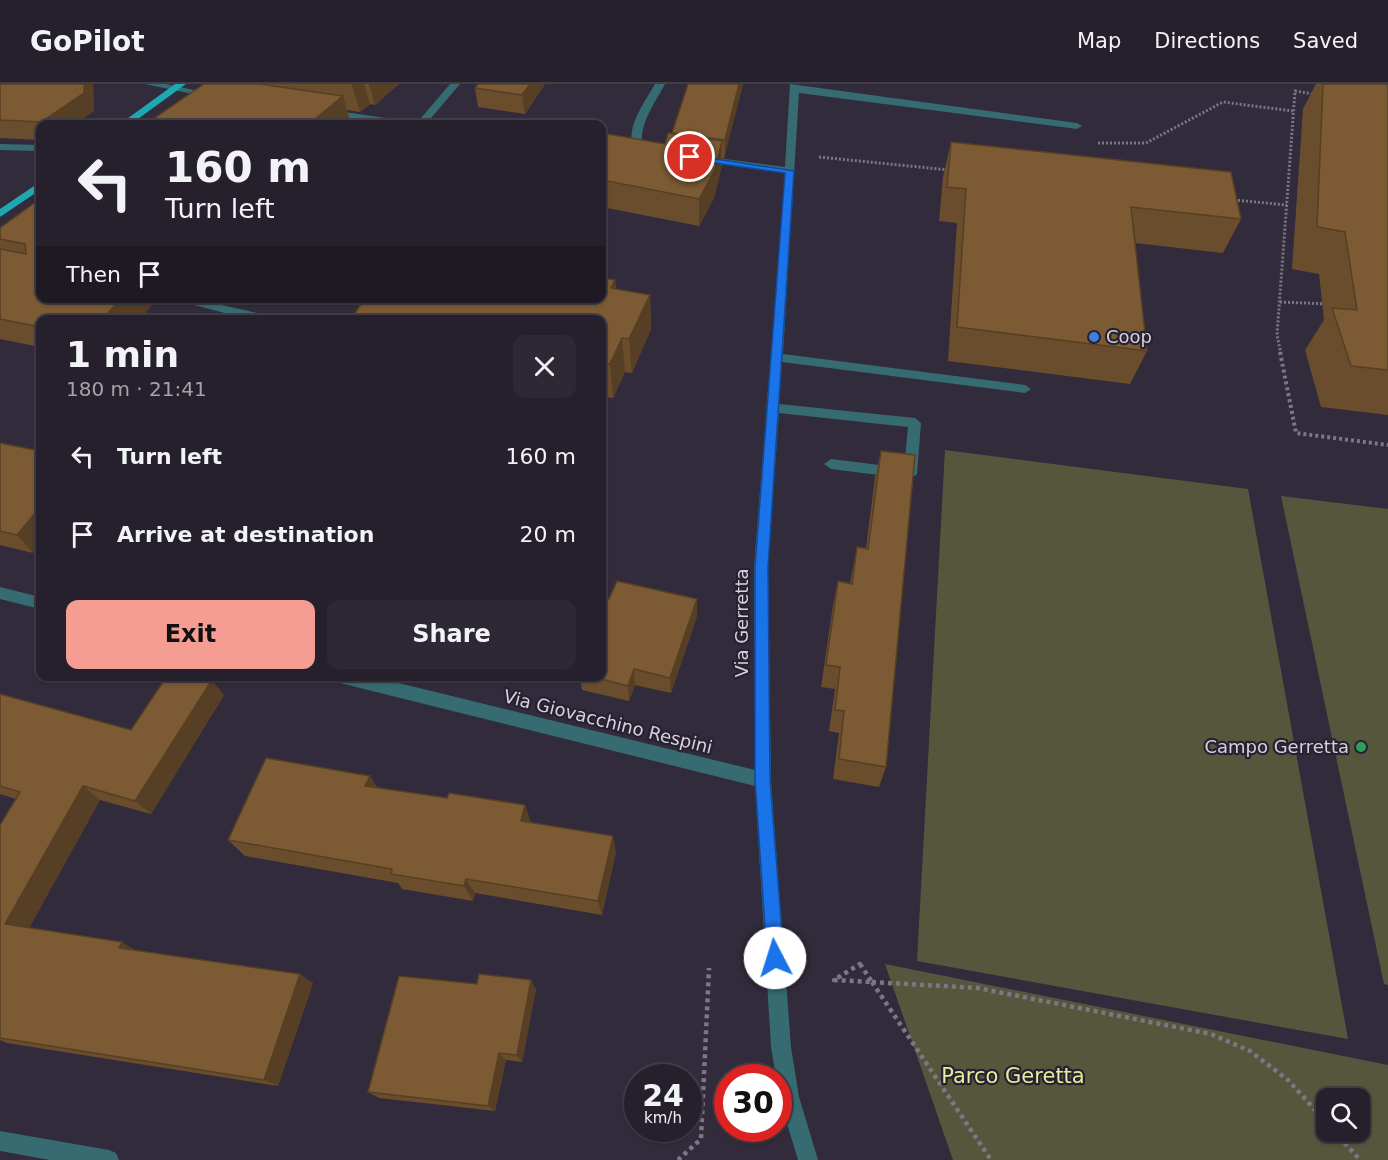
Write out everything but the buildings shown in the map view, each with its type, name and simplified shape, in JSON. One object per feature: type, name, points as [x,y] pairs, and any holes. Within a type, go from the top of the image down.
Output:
[{"type":"main road","points":[[131,120],[178,86]]},
{"type":"main road","points":[[0,214],[36,188]]},
{"type":"street","points":[[150,84],[178,86],[219,96]]},
{"type":"street","points":[[424,120],[455,84]]},
{"type":"street","points":[[660,84],[639,123],[635,141],[637,146],[645,150],[662,153]]},
{"type":"street","points":[[794,86],[1077,126]]},
{"type":"street","name":"Via Gerretta","points":[[794,86],[761,567],[763,780],[781,1047],[789,1097],[808,1160]]},
{"type":"street","points":[[324,112],[379,120]]},
{"type":"street","points":[[0,147],[36,148]]},
{"type":"street","points":[[692,158],[789,171]]},
{"type":"street","points":[[196,303],[249,315]]},
{"type":"street","points":[[776,357],[1025,389]]},
{"type":"street","points":[[772,408],[915,423],[910,474],[831,464]]},
{"type":"street","points":[[0,593],[36,602]]},
{"type":"street","name":"Via Giovacchino Respini","points":[[360,681],[763,780]]},
{"type":"street","points":[[0,1141],[109,1160]]},
{"type":"path","points":[[1322,96],[1295,91],[1277,335],[1296,433],[1388,445]]},
{"type":"path","points":[[790,154],[956,171]]},
{"type":"path","points":[[1228,199],[1287,205]]},
{"type":"path","points":[[1280,302],[1338,305]]},
{"type":"path","points":[[991,1160],[879,994],[873,984],[872,982],[866,974],[860,964],[834,980],[867,982],[872,982],[879,982],[978,988],[1211,1034],[1250,1051],[1260,1058],[1288,1080],[1316,1111]]},
{"type":"path","points":[[678,1160],[701,1139],[709,968]]},
{"type":"path","points":[[1344,1142],[1360,1160]]},
{"type":"green space","points":[[945,450],[1248,489],[1348,1039],[917,961]]},
{"type":"green space","name":"Campo Gerretta","points":[[1281,496],[1388,509],[1388,985],[1384,984]]},
{"type":"green space","name":"Parco Geretta","points":[[885,964],[1388,1065],[1388,1160],[953,1160]]},
{"type":"place","name":"Coop","points":[[1094,337]]},
{"type":"place","name":"Campo Gerretta","points":[[1361,747]]},
{"type":"route","points":[[690,157],[789,171],[761,567],[763,780],[775,958]]}]
